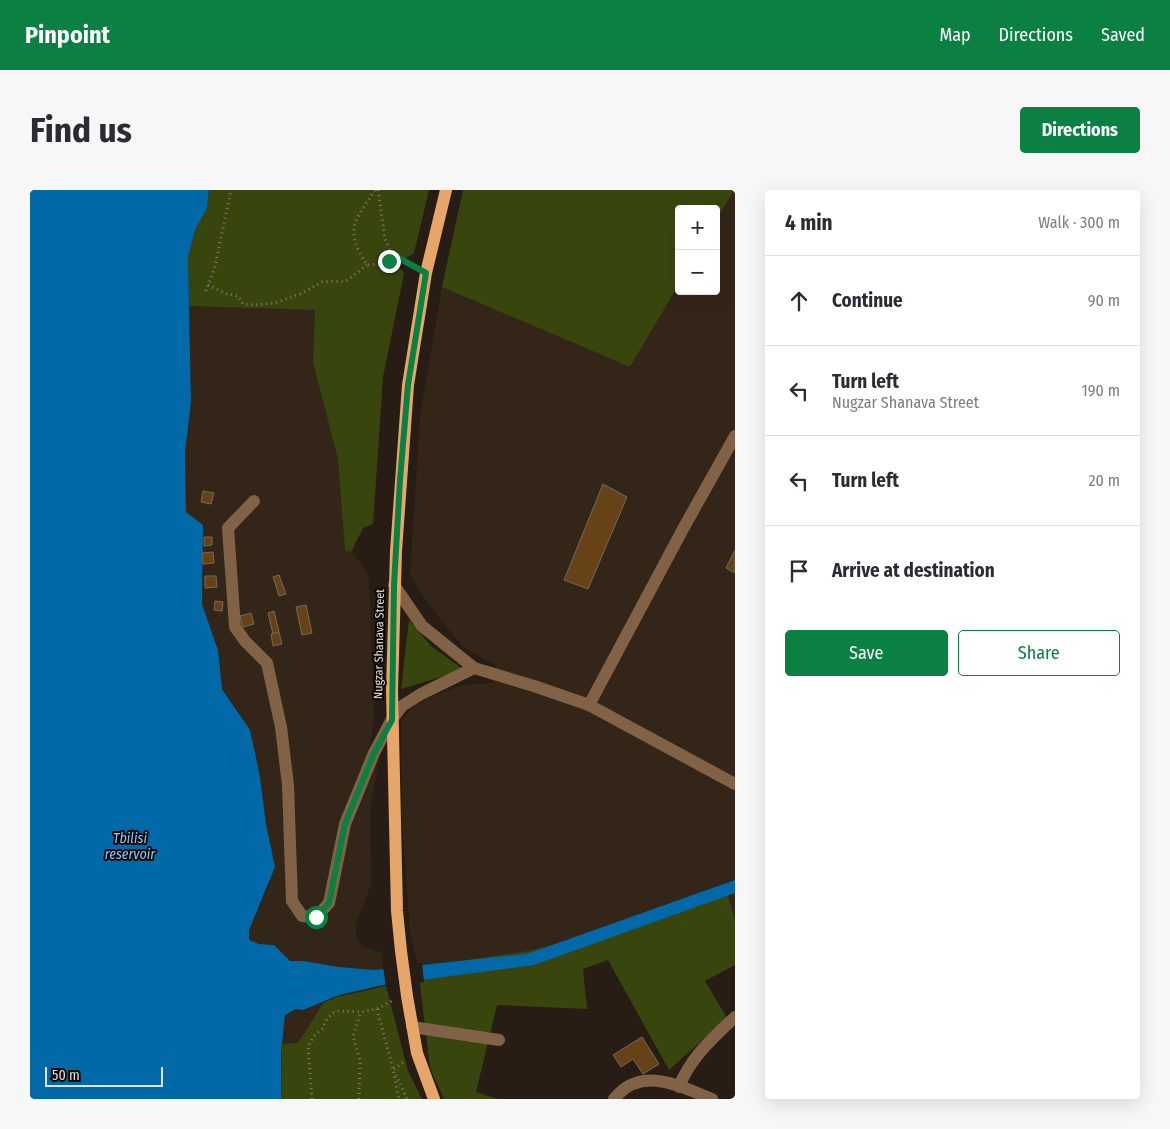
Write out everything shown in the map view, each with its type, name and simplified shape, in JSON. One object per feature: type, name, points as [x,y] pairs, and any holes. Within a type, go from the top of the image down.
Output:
[{"type":"main road","name":"Nugzar Shanava Street","points":[[434,1099],[417,1053],[401,951],[397,911],[392,720],[394,585],[408,385],[426,273],[446,190]]},
{"type":"street","points":[[589,705],[735,436]]},
{"type":"street","points":[[254,501],[228,528],[235,627],[245,641],[267,664],[281,727],[288,785],[292,901],[302,916],[316,917],[329,903],[345,824],[374,753],[392,720],[402,706],[421,694],[474,668]]},
{"type":"street","points":[[394,585],[422,626],[474,668],[589,705],[735,784]]},
{"type":"street","points":[[679,1086],[684,1073],[697,1055],[735,1017]]},
{"type":"street","points":[[412,1026],[499,1040]]},
{"type":"street","points":[[614,1099],[625,1088],[649,1080],[662,1080],[712,1099]]},
{"type":"path","points":[[206,290],[215,267],[231,190]]},
{"type":"path","points":[[367,264],[355,241],[353,225],[357,216],[377,190]]},
{"type":"path","points":[[377,190],[385,240],[391,252],[426,273]]},
{"type":"path","points":[[208,285],[228,294],[238,296],[243,304],[254,305],[275,302],[300,294],[322,282],[346,281],[367,264],[378,264],[397,257]]},
{"type":"path","points":[[312,1099],[308,1047],[332,1013],[339,1010],[361,1012],[377,1009],[391,1001],[392,998]]},
{"type":"path","points":[[377,1009],[394,1069],[399,1099]]},
{"type":"path","points":[[359,1099],[360,1060],[354,1036],[361,1012]]},
{"type":"path","points":[[394,1069],[417,1053]]},
{"type":"path","points":[[394,1069],[407,1099]]},
{"type":"shaded area","points":[[735,190],[735,920],[725,886],[556,944],[528,951],[418,967],[410,932],[402,821],[401,721],[411,708],[428,698],[462,685],[492,683],[497,666],[462,646],[427,602],[410,575],[420,416],[442,287],[630,367],[675,291],[675,295],[720,295],[720,213]]},
{"type":"shaded area","points":[[404,273],[383,377],[373,524],[363,528],[351,552],[361,563],[369,578],[374,720],[369,750],[380,756],[370,809],[371,884],[356,925],[356,934],[359,943],[363,947],[382,953],[386,986],[337,997],[323,1003],[298,1043],[282,1044],[285,1015],[274,945],[259,944],[249,940],[249,930],[269,884],[266,824],[260,777],[235,706],[222,689],[218,650],[202,604],[203,571],[186,512],[185,452],[191,402],[189,306],[315,310]]},
{"type":"green space","points":[[209,190],[429,190],[414,253],[397,264],[404,273],[383,377],[373,524],[363,528],[351,552],[345,550],[338,459],[313,362],[315,310],[189,306],[188,257],[195,230],[207,208]]},
{"type":"green space","points":[[463,190],[734,190],[720,213],[720,205],[675,205],[675,291],[630,367],[442,287]]},
{"type":"green space","points":[[409,620],[431,646],[464,670],[401,689]]},
{"type":"green space","points":[[725,885],[735,920],[735,965],[705,981],[727,1018],[669,1070],[608,960],[583,969],[587,1009],[497,1005],[476,1092],[498,1099],[444,1099],[430,1068],[418,967],[528,951],[556,944]]},
{"type":"green space","points":[[386,986],[408,1071],[422,1099],[281,1099],[282,1044],[298,1043],[323,1003],[337,997]]},
{"type":"water","name":"Tbilisi reservoir","points":[[30,190],[209,190],[207,208],[195,230],[188,257],[191,402],[185,452],[186,512],[203,525],[202,604],[218,650],[222,689],[250,730],[275,867],[249,930],[249,940],[259,944],[274,945],[290,961],[374,970],[527,954],[735,880],[735,893],[534,965],[383,985],[339,995],[303,1010],[296,1009],[285,1015],[281,1053],[281,1099],[30,1099]]},
{"type":"pier","points":[[422,963],[424,982],[386,987],[383,966]]},
{"type":"building","points":[[603,484],[627,497],[588,589],[564,580]]},
{"type":"building","points":[[203,491],[214,493],[211,504],[201,502]]},
{"type":"building","points":[[204,537],[212,537],[212,545],[204,546]]},
{"type":"building","points":[[735,550],[735,573],[726,568]]},
{"type":"building","points":[[213,552],[214,563],[203,564],[202,553]]},
{"type":"building","points":[[279,575],[286,594],[279,596],[273,577]]},
{"type":"building","points":[[205,576],[216,576],[217,587],[205,588]]},
{"type":"building","points":[[215,601],[223,602],[222,611],[214,610]]},
{"type":"building","points":[[306,605],[312,633],[302,635],[296,607]]},
{"type":"building","points":[[274,611],[279,632],[273,634],[268,613]]},
{"type":"building","points":[[251,613],[254,624],[243,627],[240,616]]},
{"type":"building","points":[[279,632],[282,644],[273,646],[271,634]]},
{"type":"building","points":[[642,1037],[659,1064],[643,1074],[633,1059],[621,1067],[613,1055]]},
{"type":"route","points":[[316,917],[329,903],[345,824],[374,753],[392,720],[394,585],[400,480],[408,385],[426,273],[397,257],[389,261]]}]
